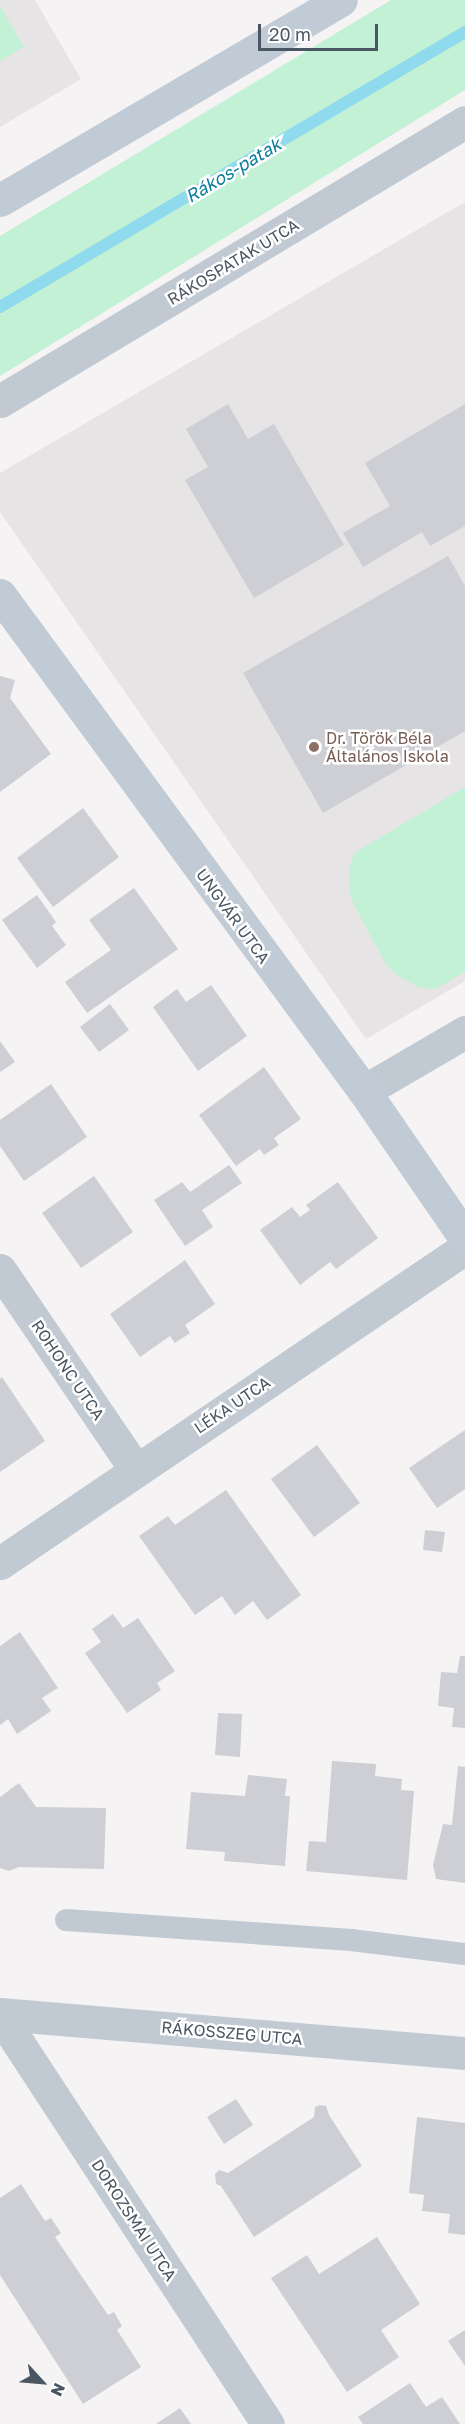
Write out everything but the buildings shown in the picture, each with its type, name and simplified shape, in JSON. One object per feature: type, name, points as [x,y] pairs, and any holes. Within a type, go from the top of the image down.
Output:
[{"type":"street","points":[[0,200],[341,0]]},
{"type":"street","name":"RÁKOSPATAK UTCA","points":[[0,401],[465,123]]},
{"type":"street","name":"UNGVÁR UTCA","points":[[0,596],[364,1091],[465,1238]]},
{"type":"street","points":[[364,1091],[465,1032]]},
{"type":"street","name":"LÉKA UTCA","points":[[0,1563],[465,1248]]},
{"type":"street","name":"ROHONC UTCA","points":[[0,1270],[136,1470]]},
{"type":"street","name":"RÁKOSSZEG UTCA","points":[[0,2014],[465,2053]]},
{"type":"street","name":"DOROZSMAI UTCA","points":[[0,2014],[268,2424]]},
{"type":"lane","points":[[66,1920],[351,1940],[465,1954]]},
{"type":"shaded area","points":[[0,0],[35,0],[81,79],[0,127]]},
{"type":"shaded area","name":"Dr. Török Béla Általános Iskola","points":[[465,202],[465,981],[366,1039],[0,512],[0,473]]},
{"type":"green space","points":[[391,0],[465,0],[465,90],[0,376],[0,236]]},
{"type":"green space","points":[[0,6],[24,47],[0,61]]},
{"type":"green space","points":[[465,787],[465,972],[435,989],[421,988],[396,975],[384,961],[353,903],[349,889],[349,870],[354,853]]},
{"type":"waterway","name":"Rákos-patak","points":[[0,307],[465,32]]},
{"type":"place","name":"Dr. Török Béla Általános Iskola","points":[[314,747]]}]
